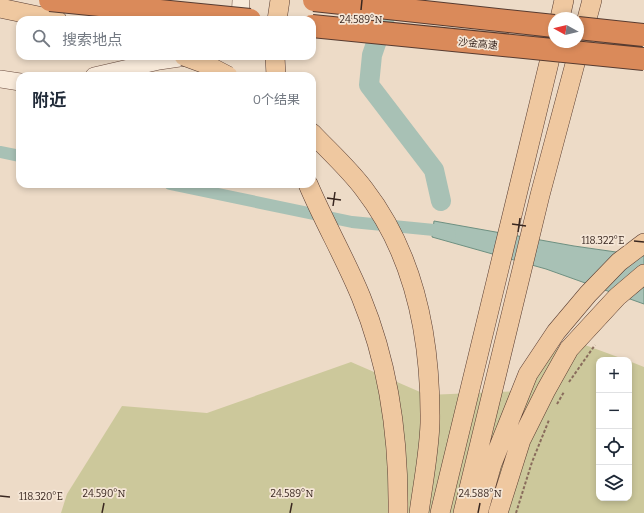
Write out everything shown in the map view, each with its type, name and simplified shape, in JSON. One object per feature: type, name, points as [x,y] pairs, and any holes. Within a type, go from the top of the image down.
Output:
[{"type":"highway","points":[[50,0],[210,16]]},
{"type":"highway","points":[[314,0],[548,25]]},
{"type":"highway","name":"沙金高速","points":[[316,26],[644,59]]},
{"type":"highway","points":[[584,29],[644,35]]},
{"type":"main road","points":[[278,16],[280,0]]},
{"type":"main road","points":[[561,12],[564,0]]},
{"type":"main road","points":[[463,513],[540,195],[592,0]]},
{"type":"main road","points":[[0,8],[38,16]]},
{"type":"main road","points":[[440,513],[520,188],[553,48]]},
{"type":"main road","points":[[195,60],[221,72]]},
{"type":"main road","points":[[275,60],[276,72]]},
{"type":"main road","points":[[316,137],[364,189],[388,227],[409,271],[421,316],[427,355],[429,386],[430,424],[419,513]]},
{"type":"main road","points":[[310,188],[361,298],[386,382],[395,432],[399,474],[398,513]]},
{"type":"main road","points":[[478,513],[492,464],[528,374],[556,332],[588,294],[619,262],[643,244]]},
{"type":"main road","points":[[498,513],[521,440],[569,349],[617,297],[644,274]]},
{"type":"street","points":[[240,16],[241,0]]},
{"type":"street","points":[[111,72],[166,60]]},
{"type":"street","points":[[0,79],[16,81]]},
{"type":"path","points":[[568,384],[597,342]]},
{"type":"path","points":[[554,411],[564,390]]},
{"type":"path","points":[[516,513],[532,462],[550,417]]},
{"type":"shaded area","points":[[434,221],[574,246],[644,256],[644,304],[546,269],[432,237]]},
{"type":"shaded area","points":[[566,338],[618,357],[596,357],[596,501],[632,501],[632,362],[644,367],[644,513],[61,513],[67,494],[122,406],[207,413],[351,362],[427,395],[522,391]]},
{"type":"waterway","points":[[391,0],[372,55],[369,85],[434,170],[441,201]]},
{"type":"waterway","points":[[0,152],[16,155]]},
{"type":"waterway","points":[[189,188],[352,222],[434,230],[450,234]]}]
